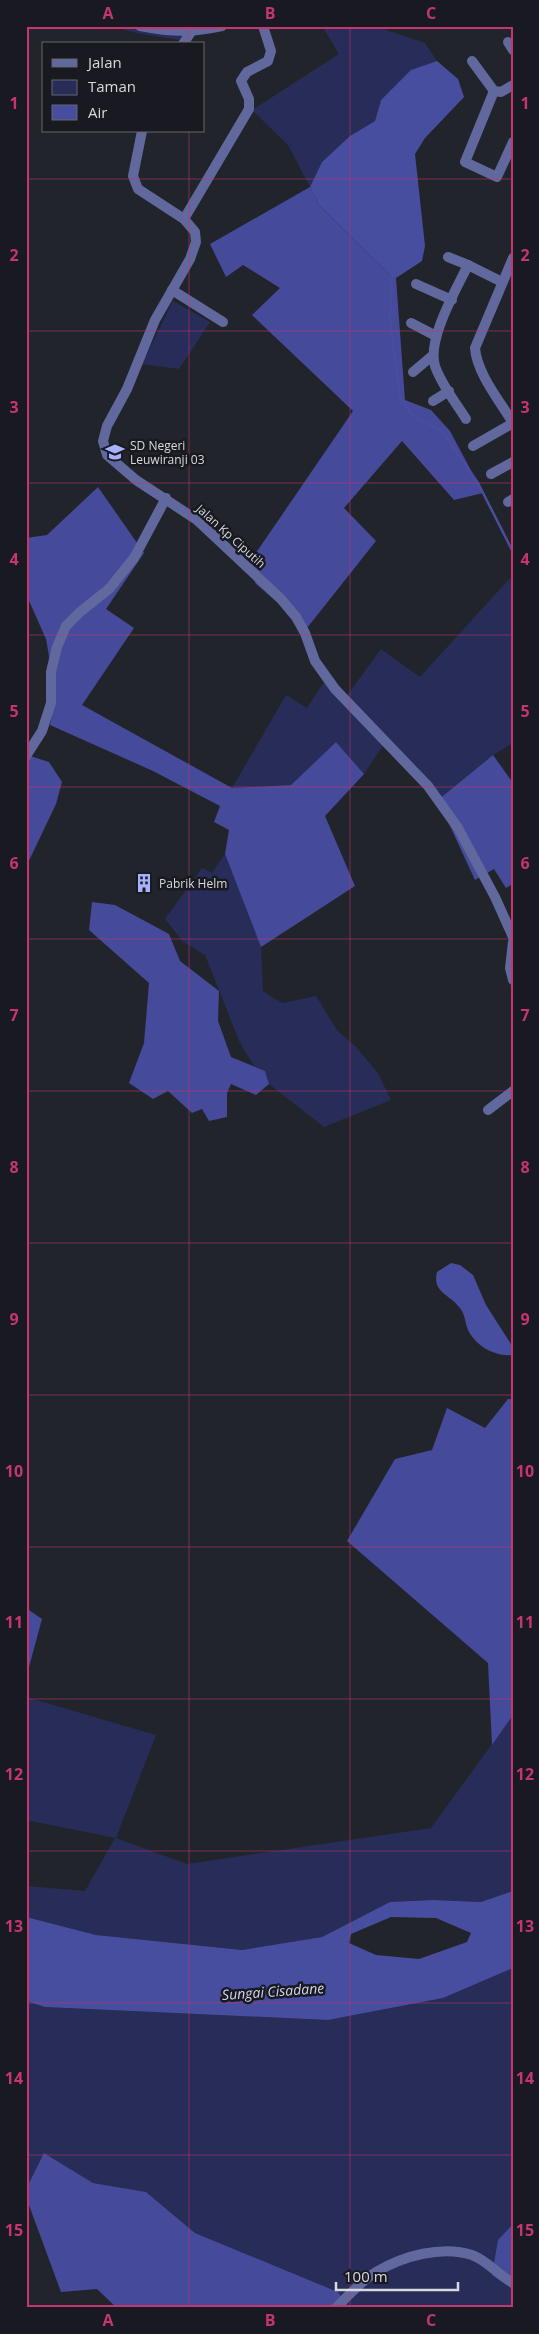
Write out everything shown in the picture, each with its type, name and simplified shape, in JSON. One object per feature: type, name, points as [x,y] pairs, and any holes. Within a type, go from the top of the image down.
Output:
[{"type":"street","points":[[140,26],[169,32],[191,32],[222,26]]},
{"type":"street","points":[[184,219],[249,108],[249,99],[241,81],[247,72],[268,60],[271,51],[263,26]]},
{"type":"street","points":[[184,42],[191,32]]},
{"type":"street","points":[[472,60],[494,91],[501,92],[513,84]]},
{"type":"street","points":[[494,91],[465,162],[498,177],[513,142]]},
{"type":"street","name":"Jalan Kp Ciputih","points":[[142,132],[133,176],[138,189],[184,219],[195,232],[196,242],[190,259],[155,320],[127,389],[107,426],[103,441],[107,455],[115,464],[136,480],[197,520],[281,599],[296,617],[305,633],[315,661],[335,689],[428,786],[458,828],[495,897],[513,937]]},
{"type":"street","points":[[448,257],[502,282]]},
{"type":"street","points":[[473,446],[513,423],[479,364],[475,348],[513,258]]},
{"type":"street","points":[[466,419],[436,368],[432,356],[436,336],[468,265]]},
{"type":"street","points":[[416,284],[452,300]]},
{"type":"street","points":[[172,290],[223,322]]},
{"type":"street","points":[[411,323],[436,336]]},
{"type":"street","points":[[413,372],[432,356]]},
{"type":"street","points":[[433,401],[449,391]]},
{"type":"street","points":[[491,474],[513,462]]},
{"type":"street","points":[[26,756],[42,731],[51,703],[51,672],[57,647],[66,626],[109,589],[134,558],[166,498]]},
{"type":"street","points":[[513,942],[510,968],[513,980]]},
{"type":"street","points":[[488,1110],[513,1091]]},
{"type":"street","points":[[336,2308],[376,2272],[413,2257],[449,2250],[472,2255],[486,2262],[501,2277],[513,2284]]},
{"type":"green space","points":[[113,26],[214,26],[179,40],[136,33]]},
{"type":"green space","points":[[322,26],[375,26],[425,43],[437,61],[411,71],[381,100],[375,121],[350,136],[322,162],[310,187],[288,145],[252,110],[339,54]]},
{"type":"green space","points":[[173,301],[210,322],[179,369],[142,364]]},
{"type":"green space","points":[[510,578],[513,582],[513,743],[493,755],[438,800],[384,744],[364,774],[336,742],[291,785],[232,788],[286,695],[307,708],[324,682],[343,701],[381,649],[420,677]]},
{"type":"green space","points":[[225,854],[261,947],[263,991],[282,1003],[316,996],[337,1030],[357,1048],[378,1073],[391,1100],[324,1127],[269,1084],[265,1071],[254,1066],[240,1043],[205,955],[183,942],[165,919],[202,868],[212,873]]},
{"type":"green space","points":[[26,1697],[156,1735],[116,1838],[187,1864],[431,1828],[513,1715],[513,1891],[481,1902],[433,1900],[390,1902],[322,1937],[242,1950],[96,1935],[26,1917],[26,1886],[85,1891],[115,1838],[26,1820],[26,1742],[29,1738]]},
{"type":"green space","points":[[513,1968],[513,2308],[349,2308],[338,2292],[195,2233],[146,2192],[93,2183],[44,2153],[26,2189],[26,2001],[45,2007],[328,2020],[443,1998]]},
{"type":"shaded area","points":[[310,187],[319,205],[392,277],[396,278],[405,400],[431,410],[450,431],[483,493],[454,500],[402,441],[344,508],[376,541],[307,628],[256,584],[247,566],[353,411],[252,315],[280,288],[243,265],[226,277],[210,244]]},
{"type":"shaded area","points":[[98,487],[144,553],[106,609],[134,628],[82,705],[232,788],[291,785],[336,742],[364,774],[325,816],[355,886],[261,947],[225,854],[229,830],[214,822],[220,806],[153,771],[50,725],[56,696],[46,639],[26,594],[26,538],[47,535]]},
{"type":"shaded area","points":[[27,755],[49,762],[62,782],[56,804],[26,867]]},
{"type":"shaded area","points":[[493,755],[513,783],[513,884],[506,888],[494,869],[475,880],[438,800]]},
{"type":"shaded area","points":[[92,902],[115,905],[169,934],[180,961],[219,991],[218,1021],[231,1057],[265,1071],[269,1084],[256,1095],[231,1084],[227,1093],[227,1117],[209,1121],[202,1109],[192,1113],[168,1091],[153,1099],[129,1083],[144,1043],[149,983],[89,930]]},
{"type":"shaded area","points":[[508,1399],[513,1399],[513,1715],[492,1745],[488,1663],[347,1541],[395,1459],[432,1450],[447,1408],[485,1428]]},
{"type":"shaded area","points":[[26,1608],[42,1619],[26,1678]]},
{"type":"shaded area","points":[[44,2153],[93,2183],[146,2192],[195,2233],[338,2292],[349,2308],[268,2306],[265,2308],[117,2308],[97,2289],[61,2292],[26,2197],[26,2189]]},
{"type":"shaded area","points":[[513,2224],[513,2289],[492,2275],[498,2240]]},
{"type":"water","points":[[437,61],[458,79],[464,97],[425,138],[415,154],[425,246],[422,261],[396,278],[392,277],[319,205],[310,187],[322,162],[350,136],[375,121],[381,100],[411,70]]},
{"type":"water","points":[[451,1263],[460,1265],[473,1275],[486,1305],[511,1344],[513,1355],[493,1352],[476,1341],[468,1330],[460,1308],[439,1289],[436,1279],[437,1272]]},
{"type":"water","name":"Sungai Cisadane","points":[[513,1891],[513,1968],[443,1998],[328,2020],[45,2007],[26,2001],[26,1917],[96,1935],[242,1950],[322,1937],[390,1902],[433,1900],[481,1902]],"holes":[[[391,1917],[436,1918],[471,1933],[467,1942],[419,1959],[376,1955],[349,1943],[351,1934]]]},
{"type":"waterway","points":[[392,277],[390,320],[400,397],[412,415],[442,431],[478,483],[513,552]]},
{"type":"place","name":"SD Negeri Leuwiranji 03","points":[[115,452]]},
{"type":"place","name":"Pabrik Helm","points":[[144,883]]}]
